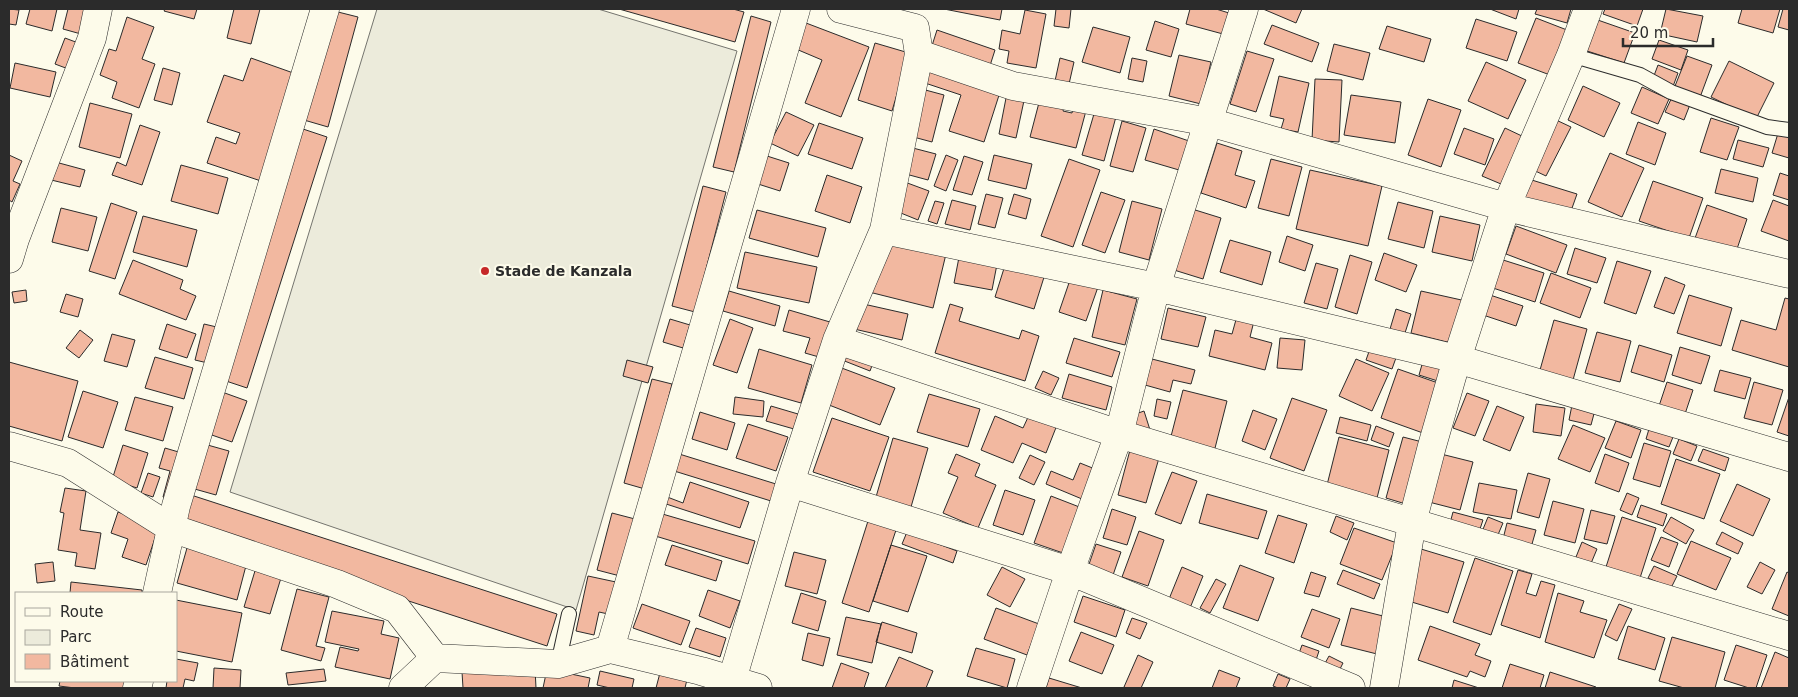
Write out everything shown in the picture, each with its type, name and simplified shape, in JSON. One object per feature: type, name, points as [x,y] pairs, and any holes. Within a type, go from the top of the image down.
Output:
[{"type":"street","points":[[9,259],[92,38],[98,9]]},
{"type":"street","points":[[157,592],[176,506],[325,9]]},
{"type":"street","points":[[610,649],[796,9]]},
{"type":"street","points":[[732,680],[790,483],[837,340],[884,230],[920,54],[918,18],[842,9]]},
{"type":"street","points":[[1031,688],[1119,434],[1156,287],[1244,9]]},
{"type":"street","points":[[1384,688],[1412,523],[1457,359],[1506,207],[1571,55],[1588,9]]},
{"type":"street","points":[[920,54],[1013,86],[1209,122],[1506,207],[1789,274]]},
{"type":"street","points":[[884,230],[1156,287],[1457,359],[1789,457]]},
{"type":"street","points":[[837,340],[1119,434],[1789,636]]},
{"type":"street","points":[[9,446],[68,463],[171,528],[337,584],[397,609],[435,658]]},
{"type":"street","points":[[790,483],[1070,571],[1350,688]]},
{"type":"street","points":[[403,688],[435,658],[558,664],[610,649],[698,680],[732,680],[758,688]]},
{"type":"lane","points":[[1571,55],[1640,75],[1670,92],[1767,127],[1789,130]]},
{"type":"lane","points":[[558,664],[569,614]]},
{"type":"green space","name":"Stade de Kanzala","points":[[377,9],[598,9],[737,51],[576,610],[230,492]]},
{"type":"building","points":[[9,9],[19,10],[16,25],[9,24]]},
{"type":"building","points":[[30,9],[57,9],[52,31],[26,24]]},
{"type":"building","points":[[68,9],[88,9],[81,34],[63,29]]},
{"type":"building","points":[[165,9],[197,9],[194,19],[164,11]]},
{"type":"building","points":[[234,9],[260,9],[251,44],[227,38]]},
{"type":"building","points":[[619,9],[733,9],[744,12],[735,42]]},
{"type":"building","points":[[944,9],[1002,9],[1000,20]]},
{"type":"building","points":[[1056,9],[1071,9],[1069,28],[1054,26]]},
{"type":"building","points":[[1190,9],[1216,9],[1229,13],[1223,34],[1186,24]]},
{"type":"building","points":[[1263,9],[1302,9],[1296,23]]},
{"type":"building","points":[[1490,9],[1519,9],[1516,19]]},
{"type":"building","points":[[1537,9],[1571,9],[1567,23],[1535,14]]},
{"type":"building","points":[[1605,9],[1643,9],[1637,26],[1603,14]]},
{"type":"building","points":[[1666,9],[1703,16],[1697,42],[1660,34]]},
{"type":"building","points":[[1742,9],[1780,9],[1773,33],[1738,23]]},
{"type":"building","points":[[1783,9],[1789,9],[1789,30],[1778,27]]},
{"type":"building","points":[[1025,10],[1046,14],[1036,68],[1007,63],[1009,51],[999,49],[1002,30],[1020,34]]},
{"type":"building","points":[[334,11],[358,17],[328,127],[304,120]]},
{"type":"building","points":[[751,16],[771,22],[734,172],[713,167]]},
{"type":"building","points":[[127,17],[154,27],[142,59],[155,64],[139,108],[112,98],[117,82],[100,75],[109,49],[116,51]]},
{"type":"building","points":[[1536,18],[1567,30],[1550,75],[1518,63]]},
{"type":"building","points":[[1592,18],[1635,33],[1624,63],[1581,49]]},
{"type":"building","points":[[1476,19],[1517,32],[1507,61],[1466,48]]},
{"type":"building","points":[[1155,21],[1179,29],[1171,57],[1146,50]]},
{"type":"building","points":[[806,23],[869,47],[841,117],[805,103],[822,60],[796,49]]},
{"type":"building","points":[[1272,25],[1319,43],[1312,62],[1264,44]]},
{"type":"building","points":[[1387,26],[1431,39],[1424,62],[1379,49]]},
{"type":"building","points":[[1093,27],[1130,37],[1120,73],[1082,62]]},
{"type":"building","points":[[937,30],[995,50],[987,75],[929,55]]},
{"type":"building","points":[[65,38],[81,44],[71,70],[55,64]]},
{"type":"building","points":[[1659,40],[1688,50],[1681,70],[1652,59]]},
{"type":"building","points":[[875,43],[909,53],[892,111],[858,100]]},
{"type":"building","points":[[1334,44],[1370,53],[1363,80],[1327,71]]},
{"type":"building","points":[[1247,51],[1274,59],[1256,112],[1230,104]]},
{"type":"building","points":[[1179,55],[1211,62],[1201,104],[1169,96]]},
{"type":"building","points":[[1687,56],[1712,65],[1699,100],[1673,91]]},
{"type":"building","points":[[251,58],[299,75],[261,181],[207,163],[216,137],[236,144],[240,133],[207,122],[224,75],[243,81]]},
{"type":"building","points":[[1060,58],[1074,62],[1069,84],[1055,81]]},
{"type":"building","points":[[1132,58],[1147,61],[1143,82],[1128,79]]},
{"type":"building","points":[[1729,61],[1774,83],[1756,119],[1711,97]]},
{"type":"building","points":[[1486,62],[1526,80],[1508,119],[1468,101]]},
{"type":"building","points":[[15,63],[56,72],[50,97],[10,88]]},
{"type":"building","points":[[1658,65],[1678,73],[1672,89],[1652,81]]},
{"type":"building","points":[[931,66],[1001,89],[984,142],[949,131],[961,95],[925,83]]},
{"type":"building","points":[[163,68],[180,73],[172,105],[154,100]]},
{"type":"building","points":[[1279,76],[1309,83],[1298,132],[1281,129],[1284,119],[1270,116]]},
{"type":"building","points":[[1315,79],[1342,80],[1339,142],[1312,140]]},
{"type":"building","points":[[1583,86],[1620,103],[1604,137],[1568,120]]},
{"type":"building","points":[[1642,87],[1669,99],[1658,124],[1631,113]]},
{"type":"building","points":[[918,88],[944,95],[932,142],[906,135]]},
{"type":"building","points":[[1007,93],[1025,96],[1016,138],[999,134]]},
{"type":"building","points":[[1041,95],[1065,102],[1063,111],[1072,113],[1074,104],[1087,107],[1076,148],[1030,137]]},
{"type":"building","points":[[1351,95],[1401,102],[1395,143],[1344,135]]},
{"type":"building","points":[[1673,95],[1691,102],[1684,120],[1665,112]]},
{"type":"building","points":[[1428,99],[1461,110],[1441,167],[1408,155]]},
{"type":"building","points":[[90,103],[132,114],[120,158],[79,147]]},
{"type":"building","points":[[1096,107],[1117,113],[1104,161],[1082,155]]},
{"type":"building","points":[[786,112],[814,125],[798,156],[770,143]]},
{"type":"building","points":[[1711,118],[1739,127],[1727,160],[1700,152]]},
{"type":"building","points":[[1554,119],[1571,127],[1546,176],[1529,168]]},
{"type":"building","points":[[1122,121],[1146,128],[1133,172],[1110,166]]},
{"type":"building","points":[[1638,122],[1666,133],[1655,165],[1626,154]]},
{"type":"building","points":[[819,123],[863,138],[852,169],[808,154]]},
{"type":"building","points":[[140,125],[160,132],[142,185],[112,175],[117,162],[126,166]]},
{"type":"building","points":[[1464,128],[1494,139],[1485,165],[1454,154]]},
{"type":"building","points":[[1505,128],[1524,137],[1501,184],[1482,176]]},
{"type":"building","points":[[303,129],[327,137],[247,388],[223,380]]},
{"type":"building","points":[[1154,129],[1189,141],[1179,170],[1145,160]]},
{"type":"building","points":[[1779,130],[1789,133],[1789,158],[1772,153]]},
{"type":"building","points":[[1738,140],[1769,148],[1763,167],[1733,159]]},
{"type":"building","points":[[1217,143],[1242,151],[1235,175],[1255,181],[1246,208],[1201,193]]},
{"type":"building","points":[[909,147],[936,154],[928,180],[902,173]]},
{"type":"building","points":[[1610,153],[1644,168],[1622,217],[1588,202]]},
{"type":"building","points":[[9,155],[22,161],[13,181],[20,184],[12,202],[9,200]]},
{"type":"building","points":[[946,155],[958,160],[946,191],[934,186]]},
{"type":"building","points":[[994,155],[1032,164],[1026,189],[988,180]]},
{"type":"building","points":[[767,156],[789,163],[780,191],[758,184]]},
{"type":"building","points":[[964,156],[983,162],[972,195],[953,190]]},
{"type":"building","points":[[1069,159],[1100,170],[1073,247],[1041,236]]},
{"type":"building","points":[[1271,159],[1302,167],[1289,216],[1258,208]]},
{"type":"building","points":[[48,160],[85,170],[80,187],[43,178]]},
{"type":"building","points":[[181,165],[228,178],[218,214],[171,201]]},
{"type":"building","points":[[1721,169],[1758,178],[1753,202],[1715,193]]},
{"type":"building","points":[[1310,170],[1382,186],[1368,246],[1296,229]]},
{"type":"building","points":[[1780,173],[1789,176],[1789,200],[1773,195]]},
{"type":"building","points":[[827,175],[862,187],[850,223],[815,211]]},
{"type":"building","points":[[1522,177],[1577,194],[1571,211],[1517,195]]},
{"type":"building","points":[[902,181],[929,191],[918,220],[891,209]]},
{"type":"building","points":[[1653,181],[1703,198],[1689,238],[1639,221]]},
{"type":"building","points":[[703,186],[726,192],[695,312],[672,306]]},
{"type":"building","points":[[1101,192],[1125,200],[1105,253],[1082,245]]},
{"type":"building","points":[[986,194],[1003,198],[995,228],[978,224]]},
{"type":"building","points":[[1014,194],[1031,199],[1026,219],[1008,214]]},
{"type":"building","points":[[952,200],[976,206],[970,230],[945,224]]},
{"type":"building","points":[[1773,200],[1789,206],[1789,241],[1761,231]]},
{"type":"building","points":[[935,201],[944,203],[937,224],[928,221]]},
{"type":"building","points":[[1132,201],[1162,209],[1149,260],[1119,252]]},
{"type":"building","points":[[1398,202],[1433,211],[1424,248],[1388,239]]},
{"type":"building","points":[[111,203],[137,212],[115,279],[89,271]]},
{"type":"building","points":[[1707,205],[1747,219],[1735,255],[1694,241]]},
{"type":"building","points":[[61,208],[97,217],[88,251],[52,242]]},
{"type":"building","points":[[1192,209],[1221,218],[1203,279],[1174,270]]},
{"type":"building","points":[[757,210],[826,228],[818,257],[749,238]]},
{"type":"building","points":[[143,216],[197,230],[187,267],[133,252]]},
{"type":"building","points":[[1440,216],[1480,225],[1472,261],[1432,252]]},
{"type":"building","points":[[1516,226],[1567,245],[1556,273],[1506,254]]},
{"type":"building","points":[[1287,236],[1313,245],[1305,271],[1279,262]]},
{"type":"building","points":[[883,239],[946,254],[933,308],[869,292]]},
{"type":"building","points":[[1230,240],[1271,252],[1262,285],[1220,272]]},
{"type":"building","points":[[961,247],[999,254],[992,290],[954,283]]},
{"type":"building","points":[[1575,248],[1606,258],[1597,283],[1567,274]]},
{"type":"building","points":[[745,252],[817,267],[809,303],[737,288]]},
{"type":"building","points":[[1384,253],[1417,265],[1406,292],[1375,280]]},
{"type":"building","points":[[1350,255],[1372,262],[1357,314],[1335,307]]},
{"type":"building","points":[[1500,259],[1544,273],[1535,302],[1490,287]]},
{"type":"building","points":[[133,260],[183,280],[180,289],[196,296],[186,320],[119,294]]},
{"type":"building","points":[[1617,261],[1651,271],[1636,314],[1604,303]]},
{"type":"building","points":[[1006,262],[1045,274],[1034,309],[995,297]]},
{"type":"building","points":[[1316,263],[1338,269],[1327,309],[1304,303]]},
{"type":"building","points":[[1551,273],[1591,288],[1580,318],[1540,303]]},
{"type":"building","points":[[1071,277],[1098,287],[1086,321],[1059,312]]},
{"type":"building","points":[[1665,277],[1685,285],[1674,314],[1654,307]]},
{"type":"building","points":[[26,290],[27,301],[14,303],[12,292]]},
{"type":"building","points":[[1103,290],[1137,299],[1125,345],[1092,337]]},
{"type":"building","points":[[729,291],[780,306],[775,326],[723,311]]},
{"type":"building","points":[[1421,291],[1466,301],[1455,344],[1411,333]]},
{"type":"building","points":[[66,294],[83,299],[78,317],[60,312]]},
{"type":"building","points":[[1487,294],[1523,306],[1516,326],[1480,314]]},
{"type":"building","points":[[1689,295],[1732,308],[1721,346],[1677,333]]},
{"type":"building","points":[[1785,298],[1789,299],[1789,367],[1732,350],[1741,320],[1776,330]]},
{"type":"building","points":[[859,303],[908,314],[902,340],[854,329]]},
{"type":"building","points":[[950,304],[963,308],[959,321],[1019,339],[1022,330],[1039,336],[1025,381],[935,353]]},
{"type":"building","points":[[1168,308],[1206,317],[1198,347],[1161,339]]},
{"type":"building","points":[[1396,309],[1411,314],[1405,333],[1390,329]]},
{"type":"building","points":[[789,310],[830,322],[819,357],[805,353],[810,338],[783,331]]},
{"type":"building","points":[[1237,316],[1254,321],[1250,337],[1272,343],[1265,370],[1209,356],[1215,330],[1232,334]]},
{"type":"building","points":[[670,319],[690,325],[683,348],[663,342]]},
{"type":"building","points":[[730,319],[753,328],[737,373],[713,365]]},
{"type":"building","points":[[1554,320],[1587,329],[1573,380],[1540,370]]},
{"type":"building","points":[[167,324],[196,334],[187,358],[159,349]]},
{"type":"building","points":[[204,324],[221,328],[212,364],[195,360]]},
{"type":"building","points":[[80,330],[93,340],[79,358],[66,348]]},
{"type":"building","points":[[1597,332],[1631,341],[1620,382],[1585,373]]},
{"type":"building","points":[[112,334],[135,340],[127,367],[104,361]]},
{"type":"building","points":[[1074,338],[1120,352],[1112,377],[1066,363]]},
{"type":"building","points":[[1280,338],[1305,340],[1302,370],[1277,368]]},
{"type":"building","points":[[848,344],[876,355],[870,371],[842,360]]},
{"type":"building","points":[[1639,345],[1672,355],[1664,382],[1631,372]]},
{"type":"building","points":[[1371,346],[1397,355],[1392,369],[1366,360]]},
{"type":"building","points":[[1680,347],[1710,356],[1701,384],[1672,375]]},
{"type":"building","points":[[759,349],[812,365],[801,403],[748,388]]},
{"type":"building","points":[[155,357],[193,368],[184,399],[145,388]]},
{"type":"building","points":[[1152,359],[1195,370],[1191,384],[1173,380],[1170,392],[1145,385]]},
{"type":"building","points":[[1356,359],[1389,373],[1372,411],[1339,396]]},
{"type":"building","points":[[627,360],[653,367],[648,383],[623,376]]},
{"type":"building","points":[[1423,361],[1449,369],[1444,383],[1419,375]]},
{"type":"building","points":[[9,362],[78,381],[62,441],[9,426]]},
{"type":"building","points":[[839,367],[895,388],[880,425],[824,403]]},
{"type":"building","points":[[1398,369],[1441,384],[1423,433],[1381,418]]},
{"type":"building","points":[[1720,370],[1751,378],[1745,399],[1714,391]]},
{"type":"building","points":[[1043,371],[1059,378],[1051,395],[1035,388]]},
{"type":"building","points":[[1069,374],[1112,387],[1106,410],[1062,398]]},
{"type":"building","points":[[652,379],[672,384],[645,489],[624,483]]},
{"type":"building","points":[[1667,382],[1693,390],[1683,420],[1657,412]]},
{"type":"building","points":[[1754,382],[1783,390],[1772,425],[1744,418]]},
{"type":"building","points":[[1183,390],[1227,401],[1213,456],[1169,444]]},
{"type":"building","points":[[83,391],[118,402],[103,448],[68,437]]},
{"type":"building","points":[[222,392],[247,401],[232,442],[206,433]]},
{"type":"building","points":[[1467,393],[1489,401],[1475,436],[1453,428]]},
{"type":"building","points":[[929,394],[980,409],[968,447],[917,432]]},
{"type":"building","points":[[135,397],[173,407],[163,441],[125,430]]},
{"type":"building","points":[[735,397],[764,401],[763,417],[733,414]]},
{"type":"building","points":[[1789,397],[1789,436],[1777,432]]},
{"type":"building","points":[[1292,398],[1327,410],[1304,471],[1270,458]]},
{"type":"building","points":[[1157,399],[1171,402],[1167,419],[1154,416]]},
{"type":"building","points":[[1536,404],[1565,408],[1561,436],[1533,432]]},
{"type":"building","points":[[1572,405],[1595,410],[1591,425],[1569,420]]},
{"type":"building","points":[[771,406],[798,414],[794,429],[766,421]]},
{"type":"building","points":[[1497,406],[1524,417],[1510,451],[1483,440]]},
{"type":"building","points":[[1253,410],[1277,419],[1265,450],[1242,441]]},
{"type":"building","points":[[1144,411],[1151,433],[1137,438],[1130,416]]},
{"type":"building","points":[[700,412],[735,423],[727,450],[692,439]]},
{"type":"building","points":[[1030,413],[1057,425],[1046,453],[1022,443],[1013,463],[981,450],[995,416],[1023,428]]},
{"type":"building","points":[[1340,417],[1371,425],[1367,441],[1336,433]]},
{"type":"building","points":[[832,418],[889,437],[870,491],[813,472]]},
{"type":"building","points":[[1616,421],[1641,430],[1631,458],[1605,448]]},
{"type":"building","points":[[748,424],[788,437],[776,471],[736,458]]},
{"type":"building","points":[[1573,425],[1605,438],[1590,472],[1558,459]]},
{"type":"building","points":[[1376,426],[1394,433],[1389,447],[1371,440]]},
{"type":"building","points":[[1649,429],[1673,437],[1669,447],[1646,439]]},
{"type":"building","points":[[1339,437],[1389,450],[1377,498],[1327,485]]},
{"type":"building","points":[[1403,437],[1426,443],[1409,505],[1386,498]]},
{"type":"building","points":[[893,438],[928,448],[911,507],[876,497]]},
{"type":"building","points":[[1679,439],[1697,446],[1691,461],[1673,454]]},
{"type":"building","points":[[1644,443],[1671,451],[1660,487],[1633,479]]},
{"type":"building","points":[[204,444],[229,451],[216,495],[191,488]]},
{"type":"building","points":[[123,445],[148,453],[137,488],[112,480]]},
{"type":"building","points":[[165,448],[182,453],[170,499],[163,497],[170,471],[159,468]]},
{"type":"building","points":[[1703,449],[1729,458],[1725,471],[1698,461]]},
{"type":"building","points":[[1130,450],[1159,458],[1146,503],[1118,495]]},
{"type":"building","points":[[1433,452],[1473,462],[1460,510],[1421,500]]},
{"type":"building","points":[[676,453],[776,484],[771,501],[671,470]]},
{"type":"building","points":[[956,454],[980,464],[975,476],[996,485],[978,528],[943,513],[958,477],[948,473]]},
{"type":"building","points":[[1605,454],[1629,463],[1619,492],[1595,483]]},
{"type":"building","points":[[1030,455],[1045,462],[1034,485],[1019,478]]},
{"type":"building","points":[[1676,459],[1720,474],[1704,519],[1661,504]]},
{"type":"building","points":[[1080,463],[1095,469],[1082,499],[1046,484],[1051,471],[1073,480]]},
{"type":"building","points":[[1172,472],[1197,481],[1181,524],[1155,514]]},
{"type":"building","points":[[148,473],[160,477],[153,497],[141,493]]},
{"type":"building","points":[[1528,473],[1550,479],[1539,518],[1517,512]]},
{"type":"building","points":[[690,482],[749,502],[740,528],[660,502],[662,495],[683,503]]},
{"type":"building","points":[[1479,483],[1517,490],[1511,519],[1473,512]]},
{"type":"building","points":[[1737,484],[1770,499],[1753,536],[1720,521]]},
{"type":"building","points":[[65,488],[86,491],[80,530],[101,533],[95,569],[75,566],[77,553],[58,550],[64,513],[60,512]]},
{"type":"building","points":[[1005,490],[1035,500],[1023,535],[993,525]]},
{"type":"building","points":[[1627,493],[1639,498],[1632,515],[1620,510]]},
{"type":"building","points":[[1207,494],[1267,511],[1258,539],[1199,523]]},
{"type":"building","points":[[191,495],[557,614],[547,646],[181,527]]},
{"type":"building","points":[[1051,496],[1082,508],[1066,554],[1034,543]]},
{"type":"building","points":[[1553,501],[1584,509],[1575,543],[1544,535]]},
{"type":"building","points":[[1641,505],[1667,514],[1663,526],[1637,517]]},
{"type":"building","points":[[1112,509],[1136,517],[1127,545],[1103,538]]},
{"type":"building","points":[[1591,510],[1615,516],[1607,544],[1584,539]]},
{"type":"building","points":[[118,512],[159,526],[146,565],[122,557],[128,539],[111,533]]},
{"type":"building","points":[[1453,512],[1483,520],[1478,535],[1449,527]]},
{"type":"building","points":[[612,513],[635,519],[620,576],[597,570]]},
{"type":"building","points":[[659,513],[755,541],[748,564],[652,535]]},
{"type":"building","points":[[1278,515],[1307,524],[1294,563],[1265,553]]},
{"type":"building","points":[[1336,516],[1354,523],[1347,540],[1330,532]]},
{"type":"building","points":[[1488,517],[1503,523],[1494,544],[1479,539]]},
{"type":"building","points":[[1622,517],[1656,528],[1640,578],[1606,567]]},
{"type":"building","points":[[1671,517],[1694,530],[1686,544],[1663,531]]},
{"type":"building","points":[[868,521],[896,530],[869,612],[842,603]]},
{"type":"building","points":[[1507,523],[1536,530],[1530,551],[1502,543]]},
{"type":"building","points":[[1354,528],[1397,543],[1382,580],[1340,564]]},
{"type":"building","points":[[1139,531],[1164,540],[1148,586],[1122,577]]},
{"type":"building","points":[[907,532],[957,551],[953,563],[902,544]]},
{"type":"building","points":[[1722,532],[1743,543],[1738,554],[1716,544]]},
{"type":"building","points":[[1661,537],[1678,543],[1669,567],[1651,560]]},
{"type":"building","points":[[189,541],[248,558],[237,600],[177,583]]},
{"type":"building","points":[[1691,541],[1731,558],[1716,590],[1677,574]]},
{"type":"building","points":[[1582,542],[1597,549],[1587,573],[1572,567]]},
{"type":"building","points":[[1096,544],[1121,552],[1112,578],[1087,570]]},
{"type":"building","points":[[672,545],[722,561],[716,581],[665,565]]},
{"type":"building","points":[[891,545],[927,556],[908,612],[873,601]]},
{"type":"building","points":[[1421,549],[1464,562],[1448,613],[1405,600]]},
{"type":"building","points":[[794,552],[826,560],[817,594],[785,586]]},
{"type":"building","points":[[1475,558],[1513,571],[1491,635],[1453,622]]},
{"type":"building","points":[[258,561],[284,568],[270,614],[244,607]]},
{"type":"building","points":[[53,562],[55,581],[37,583],[35,564]]},
{"type":"building","points":[[1760,562],[1775,570],[1762,594],[1747,587]]},
{"type":"building","points":[[1240,565],[1274,578],[1258,621],[1223,608]]},
{"type":"building","points":[[1654,566],[1677,576],[1671,588],[1648,578]]},
{"type":"building","points":[[1002,567],[1025,579],[1010,607],[987,595]]},
{"type":"building","points":[[1182,567],[1203,576],[1188,613],[1167,604]]},
{"type":"building","points":[[1343,570],[1380,584],[1374,599],[1337,584]]},
{"type":"building","points":[[1518,570],[1532,574],[1526,593],[1536,596],[1541,581],[1555,585],[1540,638],[1501,625]]},
{"type":"building","points":[[1311,572],[1326,577],[1319,597],[1304,593]]},
{"type":"building","points":[[1787,572],[1789,573],[1789,616],[1772,609]]},
{"type":"building","points":[[588,576],[616,582],[608,614],[599,612],[594,635],[576,631]]},
{"type":"building","points":[[1216,579],[1226,584],[1210,613],[1200,608]]},
{"type":"building","points":[[71,582],[142,590],[142,592],[70,592]]},
{"type":"building","points":[[297,589],[329,597],[316,646],[325,648],[321,661],[281,650]]},
{"type":"building","points":[[708,590],[740,601],[730,628],[699,616]]},
{"type":"building","points":[[801,593],[826,601],[818,631],[792,623]]},
{"type":"building","points":[[1558,593],[1584,601],[1580,612],[1607,620],[1594,658],[1545,642]]},
{"type":"building","points":[[1083,596],[1125,610],[1116,637],[1074,622]]},
{"type":"building","points":[[178,600],[242,613],[232,662],[178,651]]},
{"type":"building","points":[[642,604],[690,621],[681,645],[633,628]]},
{"type":"building","points":[[1619,604],[1632,609],[1617,641],[1605,635]]},
{"type":"building","points":[[996,608],[1039,624],[1027,655],[984,639]]},
{"type":"building","points":[[1351,608],[1387,617],[1377,654],[1341,645]]},
{"type":"building","points":[[1312,609],[1340,619],[1329,648],[1301,637]]},
{"type":"building","points":[[332,611],[384,621],[381,634],[399,638],[390,679],[335,667],[340,647],[358,651],[359,649],[325,642]]},
{"type":"building","points":[[846,617],[881,624],[872,663],[837,655]]},
{"type":"building","points":[[1132,618],[1147,623],[1140,639],[1126,633]]},
{"type":"building","points":[[882,622],[917,633],[912,653],[876,642]]},
{"type":"building","points":[[1430,626],[1480,644],[1475,655],[1491,661],[1485,677],[1470,671],[1467,677],[1418,660]]},
{"type":"building","points":[[1628,626],[1665,638],[1655,670],[1618,659]]},
{"type":"building","points":[[696,628],[726,638],[720,657],[689,647]]},
{"type":"building","points":[[1081,632],[1114,645],[1102,674],[1069,661]]},
{"type":"building","points":[[808,633],[830,638],[823,666],[802,660]]},
{"type":"building","points":[[1672,637],[1725,652],[1715,688],[1684,688],[1659,681]]},
{"type":"building","points":[[1302,645],[1319,651],[1314,666],[1297,659]]},
{"type":"building","points":[[1736,645],[1767,655],[1756,688],[1749,688],[1724,680]]},
{"type":"building","points":[[976,648],[1015,659],[1007,688],[967,676]]},
{"type":"building","points":[[1775,652],[1789,658],[1789,688],[1761,688]]},
{"type":"building","points":[[1138,655],[1153,662],[1141,688],[1124,687]]},
{"type":"building","points":[[1329,656],[1343,663],[1337,675],[1323,667]]},
{"type":"building","points":[[899,657],[933,671],[926,688],[885,688]]},
{"type":"building","points":[[178,659],[198,663],[194,681],[185,679],[183,688],[166,688],[167,682],[178,682]]},
{"type":"building","points":[[841,663],[869,673],[864,688],[832,688]]},
{"type":"building","points":[[1510,664],[1544,675],[1540,688],[1502,688]]},
{"type":"building","points":[[214,668],[241,670],[240,688],[213,688]]},
{"type":"building","points":[[535,668],[536,688],[463,688],[462,672]]},
{"type":"building","points":[[324,669],[326,681],[288,685],[286,673]]},
{"type":"building","points":[[547,669],[590,678],[588,688],[543,688]]},
{"type":"building","points":[[661,669],[688,675],[685,688],[656,688]]},
{"type":"building","points":[[1219,670],[1240,678],[1236,688],[1212,688]]},
{"type":"building","points":[[600,671],[634,679],[632,688],[610,688],[597,685]]},
{"type":"building","points":[[1550,672],[1596,687],[1545,688]]},
{"type":"building","points":[[1278,674],[1290,679],[1286,688],[1273,686]]},
{"type":"building","points":[[1049,678],[1082,688],[1046,688]]},
{"type":"building","points":[[1454,680],[1479,688],[1452,688]]},
{"type":"building","points":[[60,682],[131,682],[131,688],[75,688],[59,686]]},
{"type":"place","name":"Stade de Kanzala","points":[[485,271]]}]
